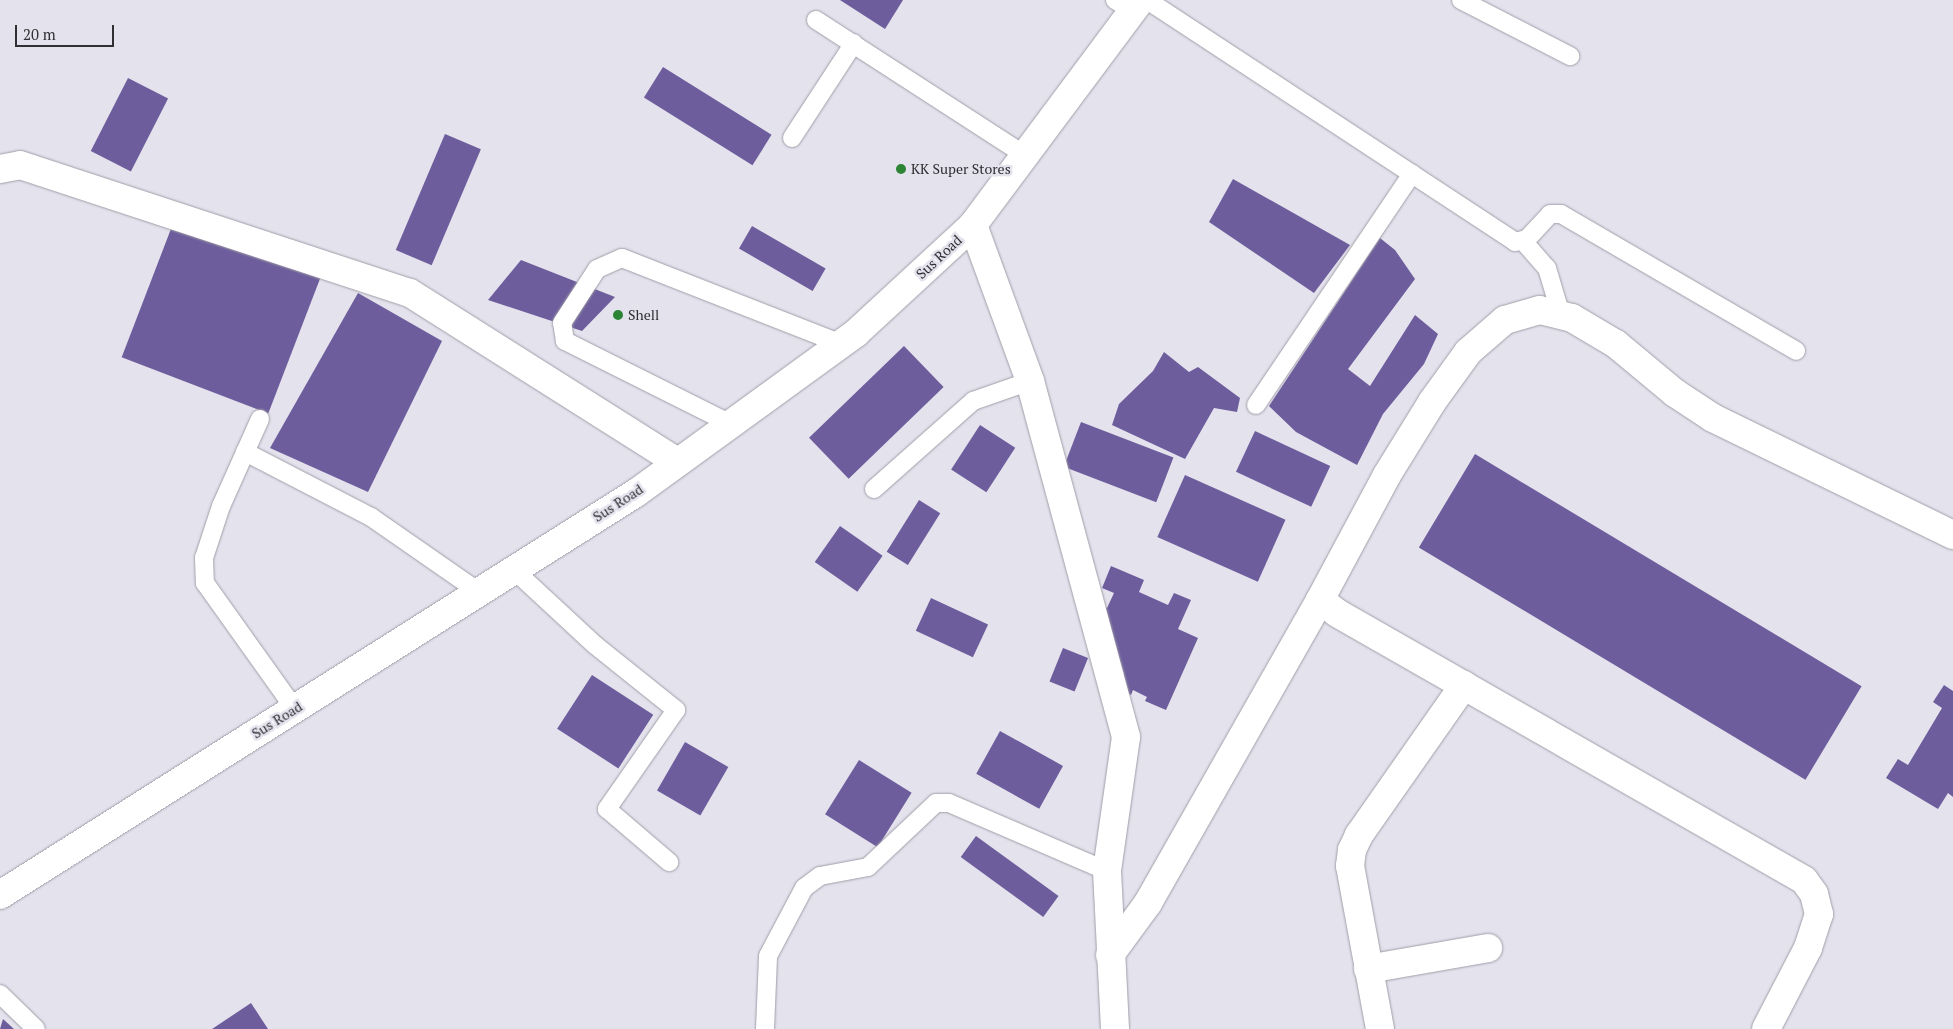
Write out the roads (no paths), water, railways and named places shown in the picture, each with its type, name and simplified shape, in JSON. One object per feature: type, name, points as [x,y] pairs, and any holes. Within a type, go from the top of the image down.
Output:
[{"type":"street","name":"Sus Road","points":[[0,896],[636,493],[841,344],[973,225],[1134,3]]},
{"type":"street","points":[[0,169],[20,165],[410,293],[677,462]]},
{"type":"street","points":[[973,225],[1030,381],[1126,737],[1107,871],[1115,1029]]},
{"type":"street","points":[[1110,955],[1148,904],[1320,600],[1387,475],[1432,402],[1468,352],[1505,320],[1540,310],[1561,315],[1616,344],[1675,393],[1713,418],[1953,536]]},
{"type":"street","points":[[1320,600],[1804,880],[1814,894],[1819,914],[1808,948],[1766,1029]]},
{"type":"street","points":[[1380,1029],[1350,866],[1352,850],[1359,835],[1464,685]]},
{"type":"street","points":[[1368,969],[1488,948]]},
{"type":"lane","points":[[1461,0],[1570,56]]},
{"type":"lane","points":[[1134,3],[1412,174],[1509,238],[1524,242],[1547,268],[1561,315]]},
{"type":"lane","points":[[816,20],[1025,155]]},
{"type":"lane","points":[[792,138],[854,43]]},
{"type":"lane","points":[[1256,405],[1412,174]]},
{"type":"lane","points":[[1524,242],[1546,217],[1560,214],[1796,351]]},
{"type":"lane","points":[[731,424],[565,341],[562,323],[597,269],[622,258],[841,344]]},
{"type":"lane","points":[[874,489],[973,401],[1030,381]]},
{"type":"lane","points":[[260,419],[221,506],[204,558],[206,582],[295,709]]},
{"type":"lane","points":[[245,452],[371,517],[479,592]]},
{"type":"lane","points":[[514,570],[595,645],[676,710],[608,809],[669,862]]},
{"type":"lane","points":[[765,1029],[768,956],[804,888],[820,876],[868,867],[936,802],[949,803],[1107,871]]},
{"type":"lane","points":[[0,994],[36,1029]]},
{"type":"place","name":"KK Super Stores","points":[[901,169]]},
{"type":"place","name":"Shell","points":[[618,315]]}]
